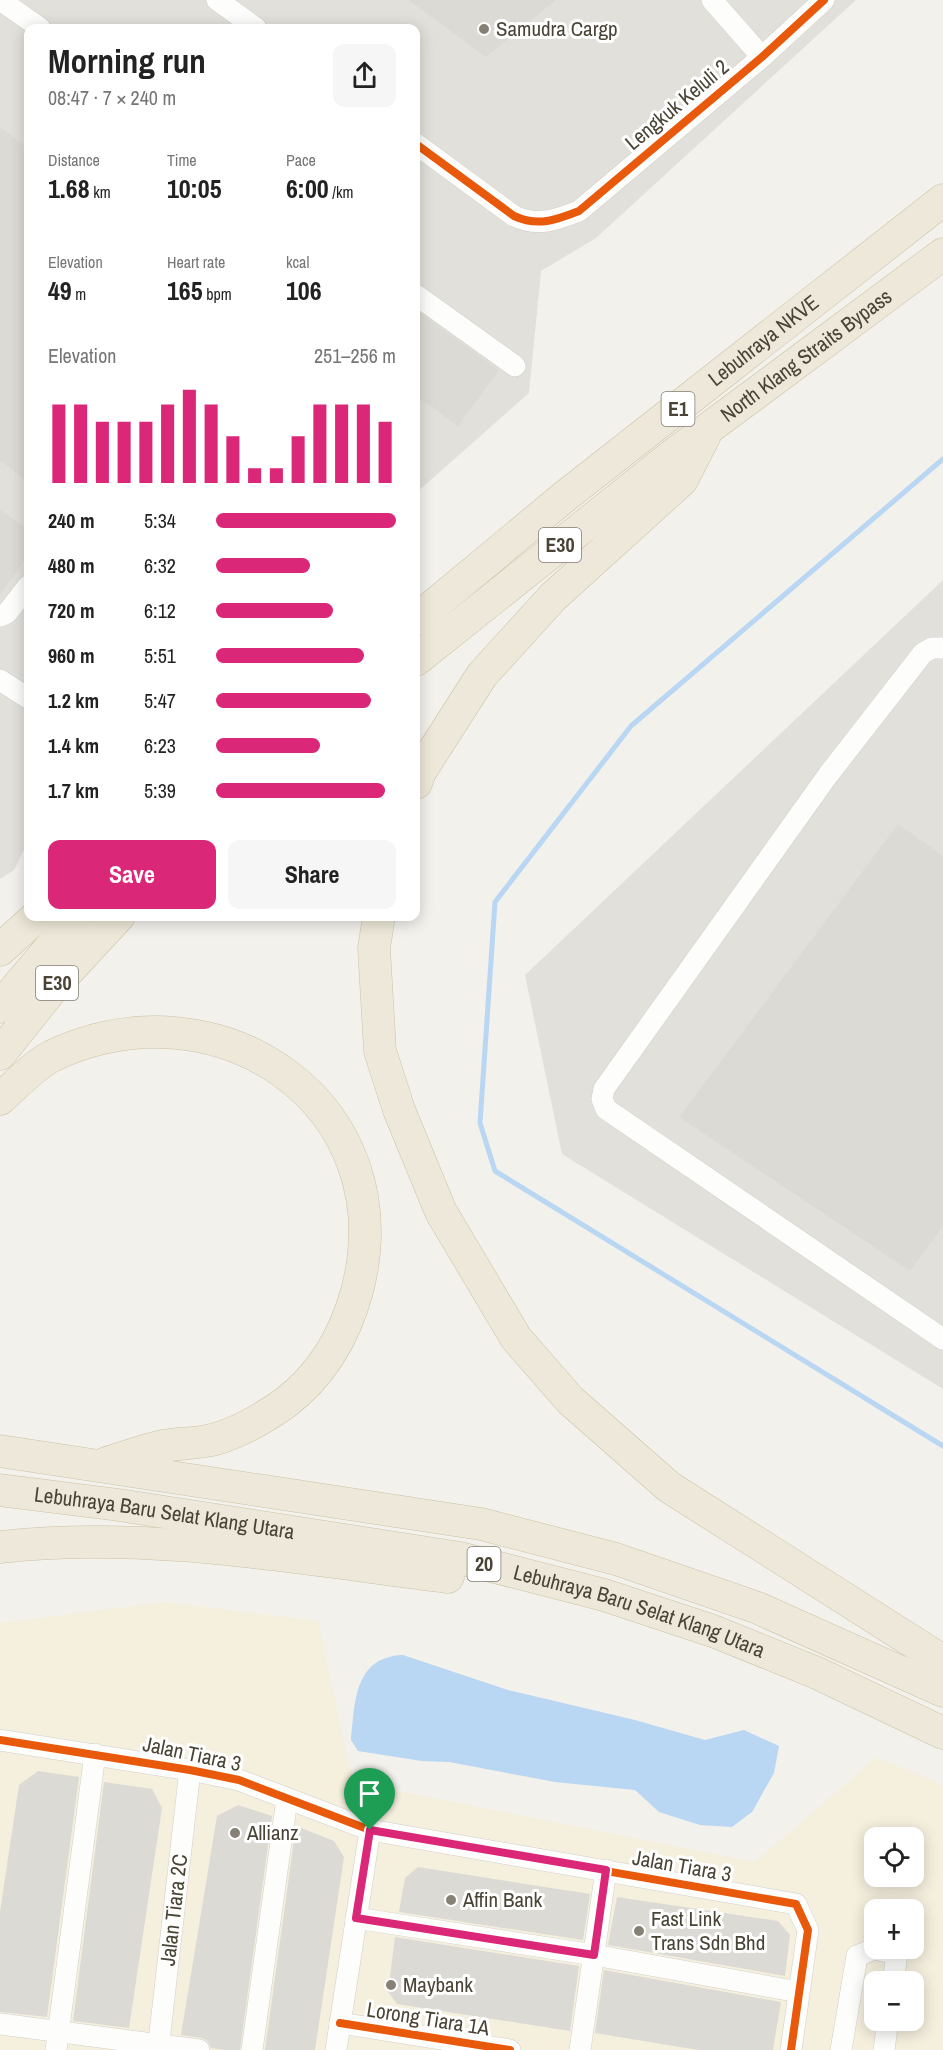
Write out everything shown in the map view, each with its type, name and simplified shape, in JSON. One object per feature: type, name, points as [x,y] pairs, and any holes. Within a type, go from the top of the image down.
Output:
[{"type":"highway","name":"Lebuhraya NKVE","points":[[420,617],[564,497],[943,200]]},
{"type":"highway","name":"North Klang Straits Bypass","points":[[420,657],[674,454],[707,432],[943,254]]},
{"type":"highway","points":[[420,772],[482,675],[553,597],[682,480],[707,432]]},
{"type":"highway","points":[[420,595],[564,497]]},
{"type":"highway","points":[[0,934],[24,915]]},
{"type":"highway","points":[[0,950],[32,921]]},
{"type":"highway","points":[[0,1007],[73,921]]},
{"type":"highway","name":"E30","points":[[0,1054],[56,984],[114,921]]},
{"type":"highway","points":[[378,921],[374,948],[380,1051],[417,1157],[441,1212],[516,1338],[570,1400],[669,1488],[943,1661]]},
{"type":"highway","points":[[0,1100],[51,1057],[117,1034],[153,1031],[208,1036],[252,1053],[298,1084],[319,1105],[336,1129],[358,1175],[365,1219],[360,1278],[341,1336],[305,1386],[264,1417],[213,1440],[158,1447],[100,1466]]},
{"type":"highway","name":"Lebuhraya Baru Selat Klang Utara","points":[[0,1451],[481,1524],[616,1558],[758,1608],[943,1691]]},
{"type":"highway","name":"Lebuhraya Baru Selat Klang Utara","points":[[0,1490],[130,1507],[460,1558],[604,1594],[713,1631],[817,1672],[943,1733]]},
{"type":"highway","points":[[0,1547],[29,1544],[122,1542],[268,1554],[604,1594]]},
{"type":"street","points":[[0,0],[34,24]]},
{"type":"street","points":[[217,0],[250,24]]},
{"type":"street","name":"Lengkuk Keluli 2","points":[[420,147],[514,216],[529,223],[545,223],[579,211],[762,57],[824,0]]},
{"type":"street","points":[[717,2],[762,57]]},
{"type":"street","points":[[420,298],[515,366]]},
{"type":"street","points":[[0,616],[7,613],[24,591]]},
{"type":"street","points":[[943,648],[932,648],[923,653],[828,775],[604,1089],[602,1099],[606,1109],[943,1339]]},
{"type":"street","points":[[0,680],[24,695]]},
{"type":"street","name":"Jalan Tiara 3","points":[[0,1740],[95,1754],[239,1780],[370,1830],[796,1904],[808,1930],[799,1992]]},
{"type":"street","points":[[57,2040],[95,1754]]},
{"type":"street","name":"Jalan Tiara 2C","points":[[159,2047],[190,1770]]},
{"type":"street","points":[[252,2050],[287,1799]]},
{"type":"street","points":[[336,2050],[370,1830]]},
{"type":"street","points":[[580,2050],[606,1870]]},
{"type":"street","points":[[356,1918],[594,1955],[799,1992],[790,2050]]},
{"type":"street","points":[[841,2050],[857,1956],[874,1949],[897,1954],[895,1971]]},
{"type":"street","name":"Lorong Tiara 1A","points":[[340,2023],[510,2050]]},
{"type":"street","points":[[0,2024],[57,2040],[199,2050]]},
{"type":"street","points":[[884,2050],[887,2031]]},
{"type":"shaded area","points":[[0,0],[856,0],[596,238],[541,271],[529,393],[420,489],[420,24],[24,24],[24,850],[14,870],[0,879]]},
{"type":"shaded area","points":[[943,580],[943,1389],[562,1154],[525,975]]},
{"type":"shaded area","points":[[163,1602],[318,1621],[353,1782],[755,1862],[877,1757],[943,1787],[943,2050],[0,2050],[0,1623]]},
{"type":"water","points":[[403,1655],[508,1690],[635,1720],[705,1740],[744,1730],[779,1746],[774,1773],[752,1812],[732,1827],[700,1825],[659,1812],[635,1790],[555,1782],[449,1762],[422,1761],[358,1751],[351,1740],[356,1697],[360,1684],[375,1664],[387,1658]]},
{"type":"building","name":"Samudra Cargp","points":[[408,0],[556,0],[486,57]]},
{"type":"building","points":[[0,127],[24,146],[24,479],[0,460]]},
{"type":"building","points":[[420,313],[499,370],[458,426],[420,399]]},
{"type":"building","points":[[0,510],[24,527],[24,561],[0,595]]},
{"type":"building","points":[[898,824],[943,856],[943,1226],[910,1271],[679,1117]]},
{"type":"building","points":[[38,1771],[79,1777],[47,2017],[0,2012],[0,1912],[19,1785]]},
{"type":"building","points":[[104,1782],[152,1789],[162,1808],[129,2028],[73,2021]]},
{"type":"building","points":[[238,1805],[272,1816],[240,2050],[225,2050],[211,2048],[207,2040],[181,2035],[217,1816]]},
{"type":"building","points":[[296,1826],[334,1841],[344,1857],[315,2050],[265,2050]]},
{"type":"building","points":[[418,1867],[590,1894],[583,1940],[399,1912],[405,1878]]},
{"type":"building","points":[[617,1897],[778,1921],[790,1935],[785,1976],[608,1945]]},
{"type":"building","points":[[395,1937],[579,1966],[570,2031],[397,2004],[388,1992]]},
{"type":"building","points":[[604,1970],[781,2002],[773,2050],[698,2050],[595,2033]]},
{"type":"waterway","points":[[943,459],[631,726],[495,902],[480,1123],[495,1171],[943,1446]]},
{"type":"cycle path","points":[[420,147],[514,216],[539,222],[563,217],[579,211],[762,57],[824,0]]},
{"type":"cycle path","points":[[0,1740],[239,1780],[370,1830],[796,1904],[808,1930],[791,2050]]},
{"type":"cycle path","points":[[340,2023],[510,2050]]},
{"type":"place","name":"Samudra Cargp","points":[[484,29]]},
{"type":"place","name":"Allianz","points":[[235,1833]]},
{"type":"place","name":"Affin Bank","points":[[451,1900]]},
{"type":"place","name":"Fast Link Trans Sdn Bhd","points":[[639,1931]]},
{"type":"place","name":"Maybank","points":[[391,1985]]},
{"type":"route","points":[[370,1830],[606,1870],[594,1955],[356,1918],[370,1830]]}]
